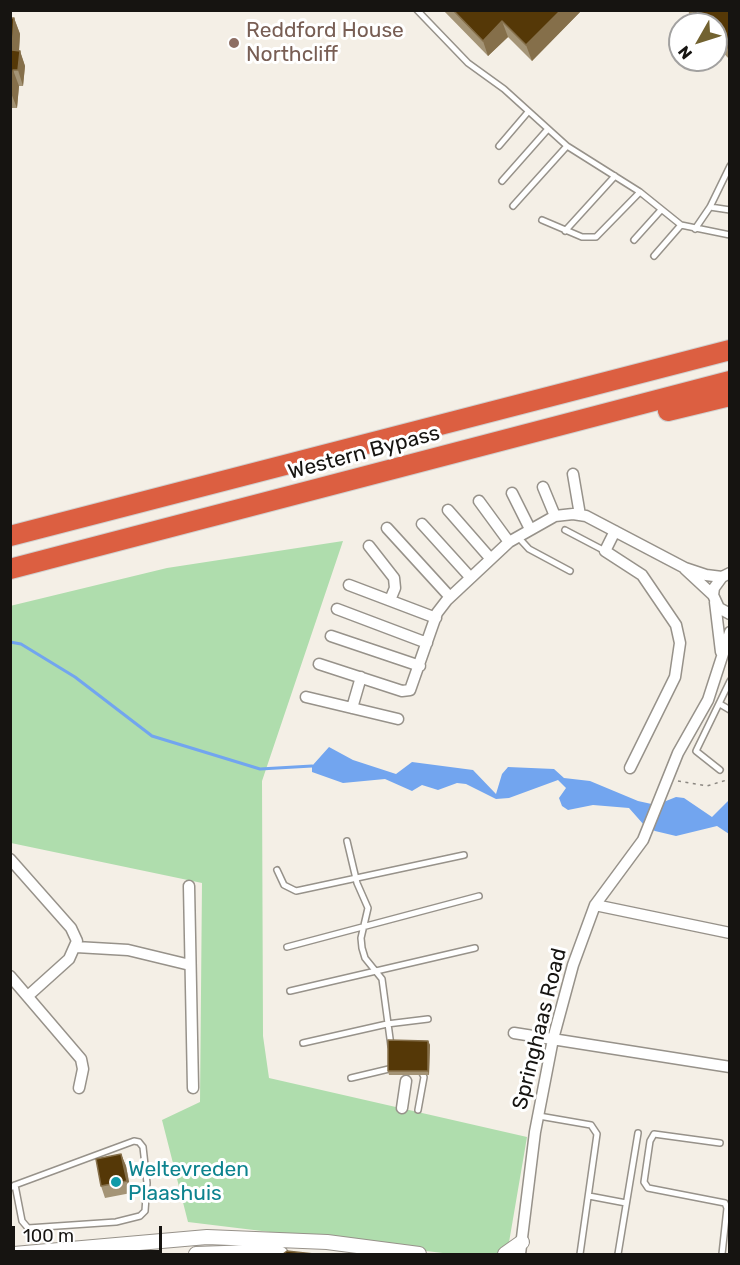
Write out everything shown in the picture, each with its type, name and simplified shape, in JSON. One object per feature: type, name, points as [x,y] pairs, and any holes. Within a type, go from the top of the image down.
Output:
[{"type":"highway","points":[[572,390],[729,339]]},
{"type":"highway","name":"Western Bypass","points":[[10,536],[729,350]]},
{"type":"highway","name":"Western Bypass","points":[[10,569],[729,381]]},
{"type":"highway","points":[[610,413],[647,416],[729,396]]},
{"type":"street","points":[[573,474],[580,515]]},
{"type":"street","points":[[543,488],[555,516]]},
{"type":"street","points":[[512,493],[530,529]]},
{"type":"street","points":[[479,501],[513,539]]},
{"type":"street","points":[[448,510],[490,558]]},
{"type":"street","points":[[319,663],[402,691],[412,687],[436,618],[450,597],[513,539],[555,516],[580,515],[685,568],[726,575]]},
{"type":"street","points":[[422,524],[470,577]]},
{"type":"street","points":[[387,528],[450,597]]},
{"type":"street","points":[[615,531],[605,551],[642,575],[676,625],[680,643],[675,677],[630,768]]},
{"type":"street","points":[[369,546],[394,578],[395,588],[390,600]]},
{"type":"street","points":[[685,568],[729,614]]},
{"type":"street","points":[[721,658],[714,588],[726,575]]},
{"type":"street","points":[[348,585],[436,618]]},
{"type":"street","points":[[337,609],[427,642]]},
{"type":"street","name":"Springhaas Road","points":[[521,1248],[538,1116],[553,1039],[573,965],[595,905],[643,840],[678,753],[708,700],[729,632]]},
{"type":"street","points":[[332,636],[420,666]]},
{"type":"street","points":[[352,708],[361,677]]},
{"type":"street","points":[[306,697],[398,719]]},
{"type":"street","points":[[10,859],[75,935],[76,946],[69,959],[29,995]]},
{"type":"street","points":[[189,886],[192,1088]]},
{"type":"street","points":[[595,905],[729,933]]},
{"type":"street","points":[[76,946],[128,950],[190,965]]},
{"type":"street","points":[[10,976],[29,995],[81,1059],[83,1069],[79,1088]]},
{"type":"street","points":[[514,1033],[729,1067]]},
{"type":"street","points":[[402,1108],[408,1077]]},
{"type":"street","points":[[14,1254],[207,1237],[327,1242],[419,1254]]},
{"type":"street","points":[[505,1254],[521,1248]]},
{"type":"street","points":[[196,1254],[253,1252],[282,1254]]},
{"type":"lane","points":[[417,10],[468,63],[504,88],[567,146],[640,192],[681,225],[729,235]]},
{"type":"lane","points":[[499,146],[528,112]]},
{"type":"lane","points":[[502,181],[548,129]]},
{"type":"lane","points":[[513,206],[567,146]]},
{"type":"lane","points":[[695,229],[710,207],[729,166]]},
{"type":"lane","points":[[565,231],[615,176]]},
{"type":"lane","points":[[722,180],[729,181]]},
{"type":"lane","points":[[542,220],[582,237],[596,237],[640,192]]},
{"type":"lane","points":[[710,207],[729,210]]},
{"type":"lane","points":[[634,240],[661,210]]},
{"type":"lane","points":[[654,256],[681,225]]},
{"type":"lane","points":[[566,530],[605,551]]},
{"type":"lane","points":[[513,539],[570,572]]},
{"type":"lane","points":[[720,770],[696,751],[729,681]]},
{"type":"lane","points":[[720,704],[729,710]]},
{"type":"lane","points":[[347,842],[356,879],[368,908],[361,938],[362,948],[365,958],[382,979],[395,1067]]},
{"type":"lane","points":[[277,870],[284,885],[292,891],[464,855]]},
{"type":"lane","points":[[287,947],[479,896]]},
{"type":"lane","points":[[290,992],[375,969],[475,948]]},
{"type":"lane","points":[[303,1043],[387,1024],[429,1019]]},
{"type":"lane","points":[[414,1065],[424,1077],[418,1110]]},
{"type":"lane","points":[[351,1078],[404,1066]]},
{"type":"lane","points":[[538,1116],[591,1125],[597,1134],[580,1254]]},
{"type":"lane","points":[[618,1254],[638,1133]]},
{"type":"lane","points":[[720,1143],[654,1134],[650,1142],[644,1182],[648,1188],[725,1203],[727,1208],[722,1254]]},
{"type":"lane","points":[[134,1141],[139,1142],[143,1147],[147,1183],[145,1211],[140,1216],[116,1222],[28,1228],[22,1221],[13,1186],[134,1141]]},
{"type":"lane","points":[[589,1196],[626,1203]]},
{"type":"path","points":[[668,778],[707,786],[729,779]]},
{"type":"green space","points":[[343,541],[262,781],[263,1036],[269,1078],[527,1137],[507,1254],[451,1254],[188,1222],[162,1120],[200,1102],[202,883],[11,843],[10,606],[167,568]]},
{"type":"water","points":[[329,747],[353,760],[396,774],[412,762],[473,770],[496,794],[502,774],[508,767],[554,769],[564,778],[590,781],[638,801],[656,805],[676,797],[684,798],[712,817],[729,800],[729,834],[717,826],[676,836],[655,831],[644,825],[629,808],[593,805],[568,810],[562,806],[559,798],[566,788],[558,780],[509,798],[496,799],[466,784],[457,783],[438,790],[422,785],[412,791],[385,779],[343,783],[312,772],[312,766]]},
{"type":"building","points":[[453,10],[561,10],[526,45],[502,21],[483,41]]},
{"type":"building","points":[[692,10],[729,10],[729,49],[728,12],[694,12]]},
{"type":"building","points":[[10,18],[14,18],[12,50],[20,51],[18,70],[13,70],[11,93],[10,93]]},
{"type":"building","points":[[388,1040],[428,1041],[428,1071],[388,1071]]},
{"type":"building","points":[[121,1154],[127,1181],[101,1186],[96,1159]]},
{"type":"building","points":[[287,1251],[314,1254],[283,1254]]},
{"type":"waterway","points":[[10,642],[21,644],[75,677],[152,736],[260,769],[312,766]]},
{"type":"place","name":"Reddford House Northcliff","points":[[234,43]]},
{"type":"place","name":"Weltevreden Plaashuis","points":[[116,1182]]}]
